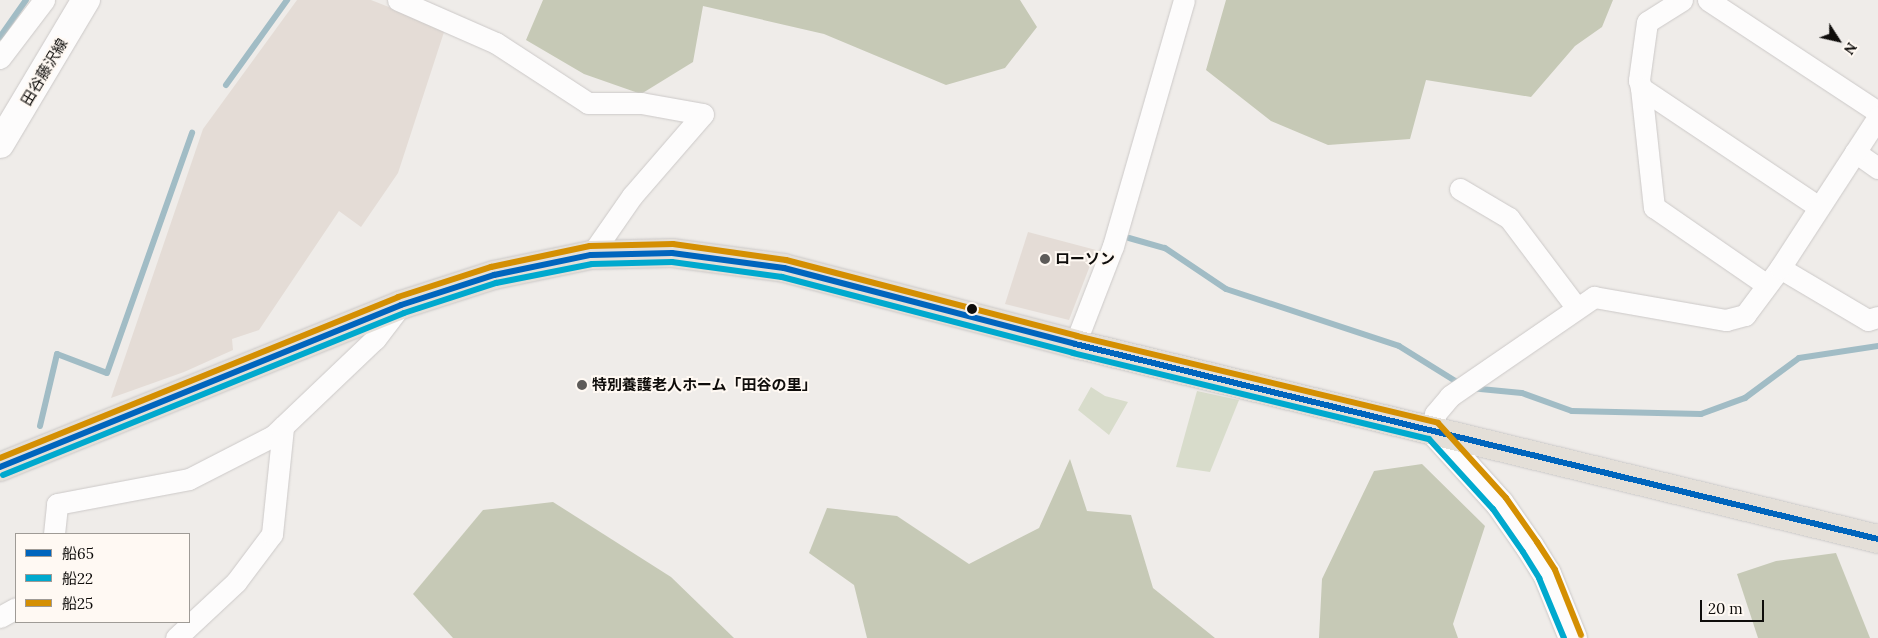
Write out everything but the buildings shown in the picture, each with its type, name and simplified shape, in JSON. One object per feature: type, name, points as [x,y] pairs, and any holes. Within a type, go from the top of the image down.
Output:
[{"type":"main road","points":[[0,467],[401,305],[494,275],[591,255],[672,253],[784,268],[1075,344],[1878,539]]},
{"type":"street","points":[[0,58],[44,0]]},
{"type":"street","name":"田谷藤沢線","points":[[3,133],[86,0]]},
{"type":"street","points":[[398,0],[496,43],[588,103],[641,103],[703,114],[632,196],[591,255]]},
{"type":"street","points":[[1075,344],[1113,246],[1184,0]]},
{"type":"street","points":[[1682,0],[1646,22],[1639,80],[1654,207],[1774,276],[1868,320],[1878,317]]},
{"type":"street","points":[[1708,0],[1878,112]]},
{"type":"street","points":[[1641,88],[1819,207]]},
{"type":"street","points":[[1572,638],[1547,574],[1500,504],[1434,431],[1435,414],[1457,391],[1576,307],[1600,296],[1726,320],[1745,315],[1774,276],[1878,117]]},
{"type":"street","points":[[1855,152],[1878,168]]},
{"type":"street","points":[[1460,189],[1509,218],[1576,307]]},
{"type":"street","points":[[54,533],[57,504],[189,479],[273,436],[375,340],[401,305]]},
{"type":"street","points":[[176,638],[236,582],[272,534],[283,427]]},
{"type":"street","points":[[0,617],[15,609]]},
{"type":"shaded area","points":[[297,0],[371,0],[445,29],[398,173],[361,227],[339,211],[259,330],[232,339],[233,350],[184,372],[111,398],[203,129]]},
{"type":"shaded area","points":[[1028,232],[1096,250],[1069,320],[1005,304]]},
{"type":"green space","points":[[543,0],[1020,0],[1037,27],[1005,68],[946,85],[824,34],[703,6],[693,62],[641,94],[584,74],[526,40]]},
{"type":"green space","points":[[1226,0],[1613,0],[1602,27],[1575,46],[1531,97],[1426,80],[1410,139],[1328,145],[1271,121],[1206,70]]},
{"type":"green space","points":[[1091,387],[1105,396],[1128,402],[1109,435],[1078,410]]},
{"type":"green space","points":[[1197,391],[1239,400],[1210,472],[1176,467]]},
{"type":"green space","points":[[1070,459],[1087,511],[1131,515],[1153,588],[1215,638],[867,638],[854,585],[809,553],[827,508],[897,516],[969,564],[1039,528]]},
{"type":"green space","points":[[1422,464],[1485,526],[1453,624],[1458,638],[1319,638],[1322,579],[1374,471]]},
{"type":"green space","points":[[553,502],[671,577],[734,638],[453,638],[413,594],[483,510]]},
{"type":"green space","points":[[1836,553],[1870,638],[1758,638],[1737,574],[1776,561]]},
{"type":"waterway","points":[[0,37],[26,0]]},
{"type":"waterway","points":[[226,85],[287,0]]},
{"type":"waterway","points":[[40,426],[57,354],[107,373],[192,133]]},
{"type":"waterway","points":[[1129,238],[1165,248],[1226,289],[1399,346],[1460,384]]},
{"type":"waterway","points":[[1470,388],[1522,393],[1572,411],[1701,414],[1745,398],[1799,358],[1878,346]]},
{"type":"transit line","name":"船25","points":[[0,458],[398,297],[491,267],[590,246],[673,244],[786,260],[1077,336],[1438,423],[1506,498],[1537,542],[1555,570],[1581,635]]},
{"type":"transit line","name":"船65","points":[[0,467],[401,305],[494,275],[591,255],[672,253],[784,268],[1075,344],[1878,539]]},
{"type":"transit line","name":"船22","points":[[3,475],[404,313],[496,283],[592,264],[672,262],[782,277],[1073,353],[1429,439],[1493,509],[1523,552],[1539,578],[1564,638]]},
{"type":"place","name":"ローソン","points":[[1045,259]]},
{"type":"place","name":"特別養護老人ホーム「田谷の里」","points":[[582,385]]}]
